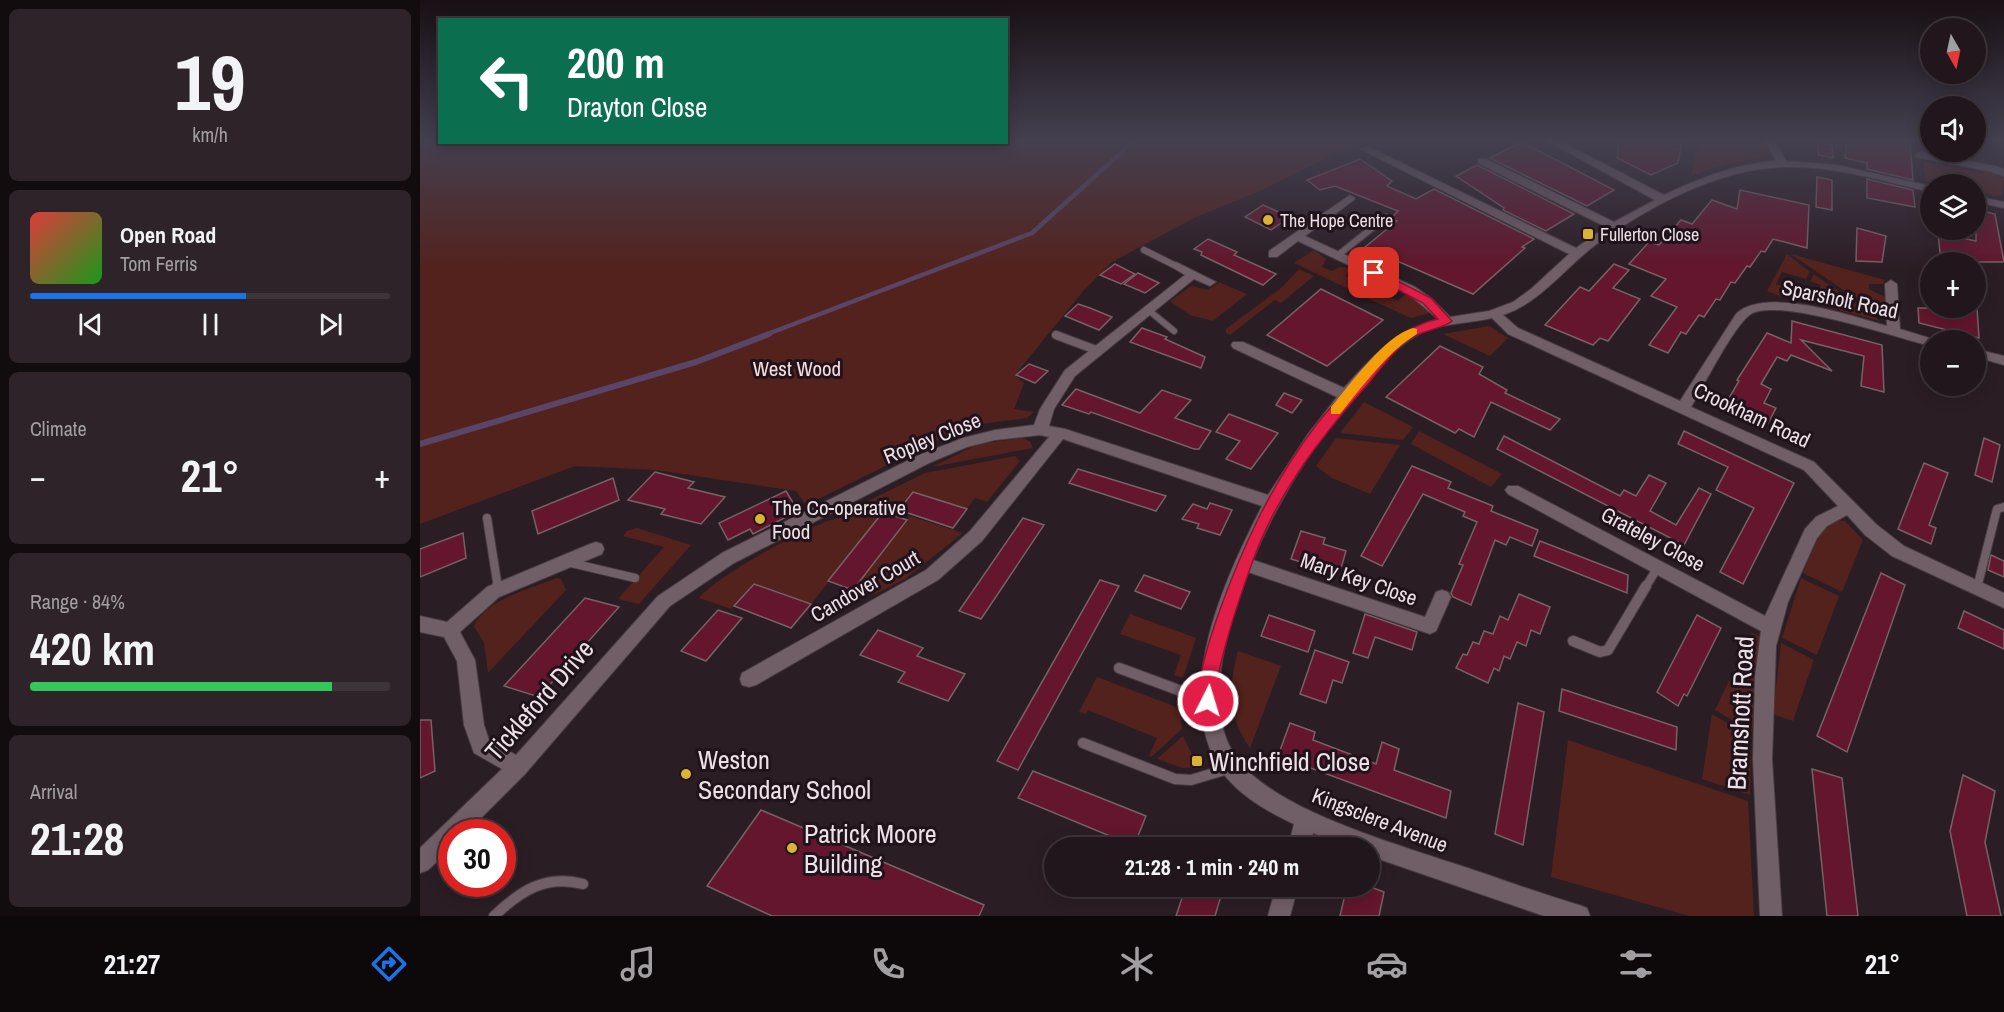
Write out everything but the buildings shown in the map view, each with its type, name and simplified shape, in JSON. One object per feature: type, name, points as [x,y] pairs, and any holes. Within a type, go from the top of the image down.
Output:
[{"type":"street","points":[[1436,184],[1578,253]]},
{"type":"street","points":[[1528,184],[1615,227]]},
{"type":"street","points":[[1633,184],[1664,200]]},
{"type":"street","name":"Kingsclere Avenue","points":[[1579,916],[1388,852],[1306,819],[1254,789],[1224,757],[1213,732],[1208,701],[1210,676],[1219,636],[1244,564],[1272,503],[1320,429],[1401,339],[1424,326],[1494,313],[1522,302],[1578,253],[1615,227],[1664,200],[1703,184]]},
{"type":"street","name":"Kingsclere Avenue","points":[[1904,184],[1920,187]]},
{"type":"street","points":[[1273,254],[1350,198]]},
{"type":"street","points":[[1986,201],[2004,205]]},
{"type":"street","points":[[1298,237],[1411,290],[1427,301],[1447,321]]},
{"type":"street","points":[[1176,266],[1210,282]]},
{"type":"street","points":[[1040,430],[1047,408],[1070,373],[1193,274]]},
{"type":"street","points":[[1891,284],[1894,332]]},
{"type":"street","name":"Sparsholt Road","points":[[1684,407],[1749,309],[1770,305],[1790,306],[1920,339]]},
{"type":"street","name":"Crookham Road","points":[[1494,313],[1513,331],[1684,407],[1809,466],[1871,530],[1898,551],[2004,601]]},
{"type":"street","points":[[1238,345],[1348,396]]},
{"type":"street","points":[[1986,356],[2004,360]]},
{"type":"street","name":"Ropley Close","points":[[664,601],[728,558],[924,459],[963,443],[995,435],[1040,430],[1060,433],[1272,503]]},
{"type":"street","name":"Candover Court","points":[[749,679],[932,575],[976,536],[1060,433]]},
{"type":"street","name":"Grateley Close","points":[[1514,490],[1770,627]]},
{"type":"street","name":"Bramshott Road","points":[[1771,916],[1762,811],[1762,743],[1770,627],[1790,577],[1815,526],[1827,515],[1851,508]]},
{"type":"street","points":[[450,630],[498,590],[596,549]]},
{"type":"street","name":"Mary Key Close","points":[[1244,564],[1430,626],[1442,597]]},
{"type":"street","name":"Tickleford Drive","points":[[466,819],[518,767],[664,601]]},
{"type":"street","points":[[420,624],[450,630]]},
{"type":"street","points":[[450,630],[466,660],[474,725],[481,746],[518,767]]},
{"type":"street","points":[[1301,837],[1306,819]]},
{"type":"street","name":"Tickleford Drive","points":[[420,862],[438,846]]},
{"type":"street","points":[[1279,916],[1284,897]]},
{"type":"lane","points":[[1337,256],[1386,217]]},
{"type":"lane","points":[[1144,249],[1176,266]]},
{"type":"lane","points":[[1147,309],[1174,331]]},
{"type":"lane","points":[[1056,335],[1096,350]]},
{"type":"lane","points":[[1977,589],[1997,509],[2004,507]]},
{"type":"lane","points":[[487,518],[498,590]]},
{"type":"lane","points":[[565,562],[635,578]]},
{"type":"lane","points":[[1573,641],[1600,652],[1608,650],[1658,567]]},
{"type":"lane","points":[[1119,668],[1208,701]]},
{"type":"lane","points":[[1083,743],[1175,779],[1191,780],[1232,767]]},
{"type":"lane","points":[[494,916],[511,898],[529,887],[567,878],[583,884]]},
{"type":"green space","name":"West Wood","points":[[420,184],[1275,184],[1196,217],[1112,262],[1084,290],[1015,375],[1024,383],[1014,409],[1034,412],[1027,418],[980,424],[955,432],[806,505],[796,491],[656,470],[575,466],[420,524]]},
{"type":"green space","points":[[1986,184],[2003,184],[2002,195],[1986,194]]},
{"type":"green space","points":[[1314,250],[1326,259],[1322,267],[1332,271],[1340,267],[1354,268],[1345,276],[1364,285],[1355,292],[1294,263]]},
{"type":"green space","points":[[1787,254],[1810,272],[1806,279],[1782,272],[1776,284],[1787,288],[1783,297],[1767,291]]},
{"type":"green space","points":[[1791,254],[1885,280],[1883,284],[1869,284],[1869,289],[1885,297],[1887,320]]},
{"type":"green space","points":[[1299,269],[1314,276],[1281,303],[1275,300],[1230,335],[1226,333],[1226,329],[1281,288]]},
{"type":"green space","points":[[1814,274],[1880,321],[1800,300],[1801,298],[1815,301],[1821,285],[1810,281]]},
{"type":"green space","points":[[1219,282],[1247,294],[1213,321],[1190,315],[1170,301],[1191,286],[1208,290]]},
{"type":"green space","points":[[1368,286],[1398,301],[1407,293],[1430,313],[1411,318],[1358,294]]},
{"type":"green space","points":[[1489,326],[1508,338],[1490,356],[1443,334]]},
{"type":"green space","points":[[1364,402],[1413,427],[1403,440],[1340,433]]},
{"type":"green space","points":[[1419,431],[1502,474],[1491,487],[1411,444]]},
{"type":"green space","points":[[1022,438],[1030,441],[1033,448],[932,467],[978,444]]},
{"type":"green space","points":[[1336,438],[1400,445],[1370,494],[1332,478],[1316,466]]},
{"type":"green space","points":[[1015,456],[1020,461],[987,502],[975,498],[967,509],[913,492],[896,513],[877,507],[839,515],[925,473]]},
{"type":"green space","points":[[870,512],[881,516],[811,604],[754,584],[731,609],[699,598],[722,578],[796,535],[830,520]]},
{"type":"green space","points":[[910,516],[963,533],[905,579],[873,595],[854,589]]},
{"type":"green space","points":[[1836,520],[1845,521],[1863,540],[1842,592],[1803,573],[1820,536]]},
{"type":"green space","points":[[637,528],[691,545],[639,604],[618,599],[664,547],[623,536],[627,531]]},
{"type":"green space","points":[[556,578],[561,579],[566,590],[488,673],[484,643],[474,626],[480,617],[488,609],[510,596]]},
{"type":"green space","points":[[1801,578],[1839,596],[1817,655],[1782,638]]},
{"type":"green space","points":[[1130,614],[1196,638],[1183,678],[1174,675],[1181,655],[1120,634]]},
{"type":"green space","points":[[1752,633],[1761,637],[1752,732],[1715,710]]},
{"type":"green space","points":[[1781,643],[1814,660],[1793,721],[1773,714]]},
{"type":"green space","points":[[1238,651],[1281,666],[1250,748],[1242,736],[1233,713],[1231,690]]},
{"type":"green space","points":[[1097,677],[1179,708],[1182,729],[1151,757],[1149,756],[1157,738],[1088,710],[1086,714],[1079,712]]},
{"type":"green space","points":[[1712,714],[1751,737],[1750,795],[1702,779]]},
{"type":"green space","points":[[1183,736],[1198,767],[1183,768],[1157,759]]},
{"type":"green space","points":[[1568,740],[1748,801],[1754,916],[1689,916],[1551,877]]},
{"type":"waterway","points":[[765,335],[1032,233],[1087,184]]},
{"type":"waterway","points":[[420,444],[696,362],[769,334]]},
{"type":"slow traffic","points":[[1335,410],[1377,363],[1401,339],[1413,332]]},
{"type":"place","name":"The Hope Centre","points":[[1268,220]]},
{"type":"place","name":"Fullerton Close","points":[[1588,234]]},
{"type":"place","name":"The Co-operative Food","points":[[760,519]]},
{"type":"place","name":"Winchfield Close","points":[[1197,761]]},
{"type":"place","name":"Weston Secondary School","points":[[686,774]]},
{"type":"place","name":"Patrick Moore Building","points":[[792,848]]},
{"type":"route","points":[[1208,701],[1210,676],[1229,604],[1244,564],[1272,503],[1295,465],[1320,429],[1401,339],[1424,326],[1447,321],[1427,301],[1411,290],[1374,273]]}]
